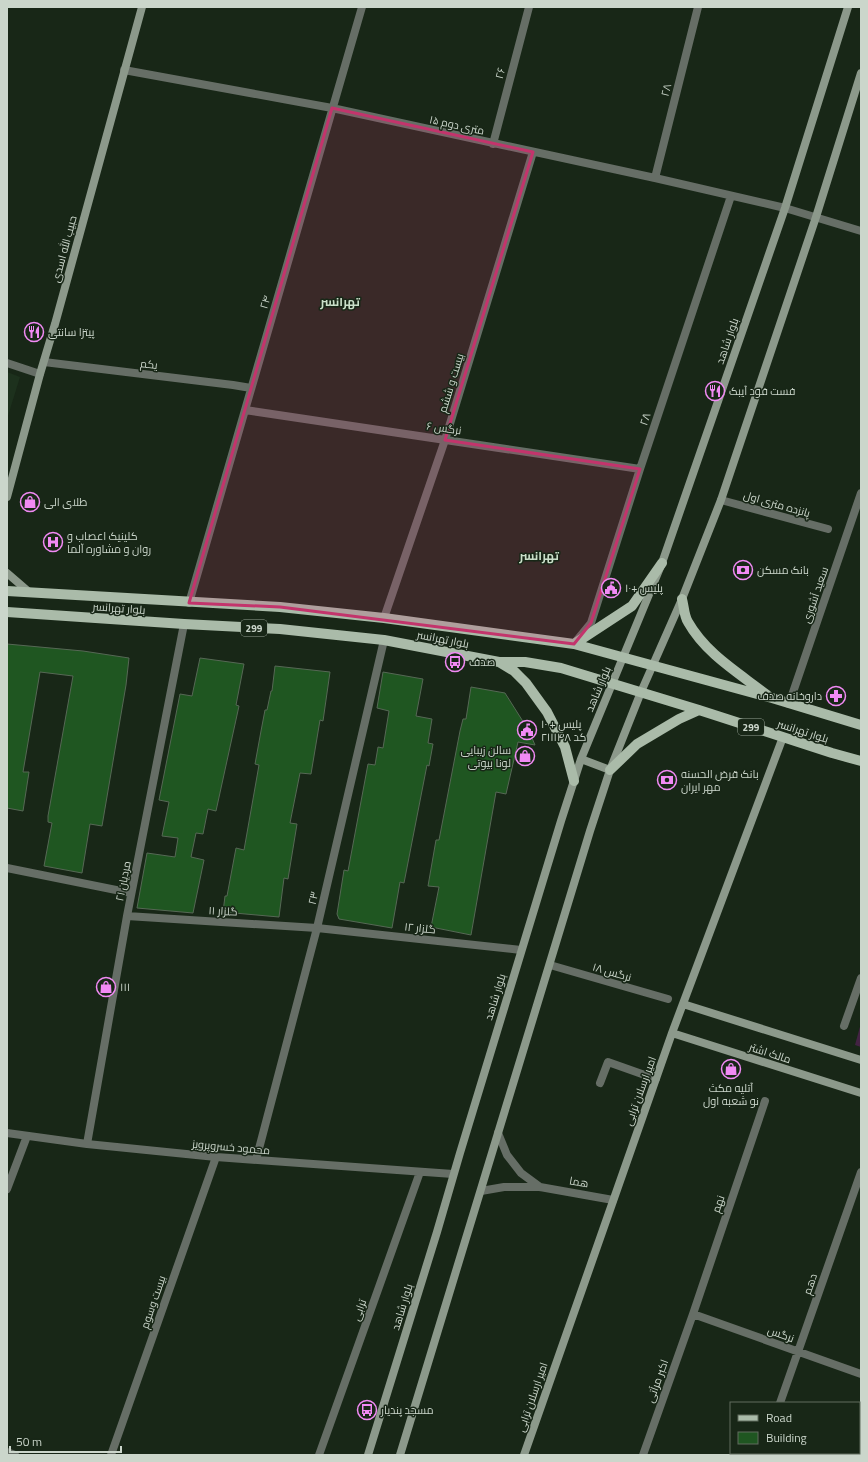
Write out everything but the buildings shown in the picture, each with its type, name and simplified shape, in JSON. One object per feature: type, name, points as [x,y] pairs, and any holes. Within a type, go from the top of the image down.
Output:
[{"type":"main road","name":"حبیب الله اسدی","points":[[7,497],[142,7]]},
{"type":"main road","name":"بلوار شاهد","points":[[368,1455],[437,1232],[453,1174],[521,950],[581,759],[662,563],[785,208],[848,7]]},
{"type":"main road","points":[[400,1455],[590,831],[610,770],[641,692],[682,599],[721,500],[816,217],[861,73]]},
{"type":"main road","points":[[574,644],[632,606],[662,563]]},
{"type":"main road","points":[[7,573],[29,592]]},
{"type":"main road","name":"بلوار تهرانسر","points":[[8,592],[280,607],[384,618],[574,644],[772,698],[861,725]]},
{"type":"main road","points":[[682,599],[687,621],[700,639],[714,654],[772,698]]},
{"type":"main road","name":"بلوار تهرانسر","points":[[8,611],[184,624],[280,629],[384,640],[499,662],[525,662],[561,668],[861,761]]},
{"type":"main road","points":[[499,662],[514,671],[526,683],[547,712],[565,747],[574,781]]},
{"type":"main road","points":[[610,770],[637,744],[679,719],[699,710]]},
{"type":"main road","name":"امیر ارسلان ترابی","points":[[524,1455],[672,1033],[783,738]]},
{"type":"main road","points":[[581,759],[610,770]]},
{"type":"main road","name":"مالک اشتر","points":[[683,1004],[861,1060]]},
{"type":"main road","name":"مالک اشتر","points":[[672,1033],[861,1093]]},
{"type":"street","name":"۲۴","points":[[189,603],[362,7]]},
{"type":"street","name":"۲۶","points":[[493,144],[529,7]]},
{"type":"street","name":"۲۸","points":[[655,178],[698,7]]},
{"type":"street","name":"۱۵ متری دوم","points":[[124,70],[332,108],[655,178],[785,208],[861,231]]},
{"type":"street","name":"بیست و ششم","points":[[384,618],[445,440],[533,152]]},
{"type":"street","name":"۲۸","points":[[574,644],[591,623],[640,469],[731,196]]},
{"type":"street","name":"یکم","points":[[44,362],[251,388]]},
{"type":"street","points":[[7,363],[40,374]]},
{"type":"street","name":"نرگس ۶","points":[[245,410],[640,469]]},
{"type":"street","name":"سعید آشوری","points":[[790,704],[861,493]]},
{"type":"street","name":"پانزده متری اول","points":[[721,500],[828,529]]},
{"type":"street","name":"۲۱ مردیان","points":[[87,1144],[131,893],[184,624]]},
{"type":"street","name":"۲۳","points":[[256,1160],[317,928],[384,640]]},
{"type":"street","points":[[7,868],[131,893]]},
{"type":"street","name":"گلزار ۱۱","points":[[127,916],[317,928]]},
{"type":"street","name":"گلزار ۱۲","points":[[317,928],[521,950]]},
{"type":"street","name":"نرگس ۱۸","points":[[550,965],[668,999]]},
{"type":"street","points":[[844,1026],[861,978]]},
{"type":"street","points":[[600,1084],[608,1062],[656,1079]]},
{"type":"street","name":"نهم","points":[[693,1314],[765,1101]]},
{"type":"street","name":"محمود خسروپرویز","points":[[7,1133],[87,1144],[216,1157],[453,1174]]},
{"type":"street","points":[[498,1133],[507,1155],[516,1167],[521,1173],[540,1186]]},
{"type":"street","points":[[7,1189],[27,1136]]},
{"type":"street","name":"بیست وسوم","points":[[111,1455],[216,1157]]},
{"type":"street","name":"ترابی","points":[[319,1455],[420,1172]]},
{"type":"street","name":"دهم","points":[[780,1402],[861,1172]]},
{"type":"street","points":[[481,1191],[504,1187],[540,1186]]},
{"type":"street","name":"هما","points":[[540,1186],[613,1200]]},
{"type":"street","name":"نرگس","points":[[693,1314],[861,1374]]},
{"type":"street","name":"اکبر مرآتی","points":[[643,1455],[693,1314]]},
{"type":"street","points":[[7,1452],[15,1455]]},
{"type":"highlighted area","points":[[332,108],[533,152],[445,440],[640,469],[591,623],[574,644],[280,607],[189,603]]},
{"type":"shaded area","points":[[7,372],[20,377],[7,419]]},
{"type":"shaded area","points":[[861,1023],[861,1047],[855,1045]]},
{"type":"place","name":"پیتزا سانتی","points":[[34,332]]},
{"type":"place","name":"فست فود آیبک","points":[[715,391]]},
{"type":"place","name":"طلای الی","points":[[30,502]]},
{"type":"place","name":"کلینیک اعصاب و روان و مشاوره آلما","points":[[53,542]]},
{"type":"place","name":"بانک مسکن","points":[[743,570]]},
{"type":"place","name":"پلیس +۱۰","points":[[611,588]]},
{"type":"place","name":"صدف","points":[[455,662]]},
{"type":"place","name":"داروخانه صدف","points":[[836,696]]},
{"type":"place","name":"پلیس + ۱۰ کد ۲۱۱۱۴۸","points":[[527,730]]},
{"type":"place","name":"سالن زیبایی لونا بیوتی","points":[[525,756]]},
{"type":"place","name":"بانک قرض الحسنه مهر ایران","points":[[667,780]]},
{"type":"place","name":"۱۱۱","points":[[106,987]]},
{"type":"place","name":"آتلیه مکث نو شعبه اول","points":[[731,1069]]},
{"type":"place","name":"مسجد پندیار","points":[[367,1410]]},
{"type":"district","name":"تهرانسر","points":[[340,301]]},
{"type":"district","name":"تهرانسر","points":[[539,555]]}]
